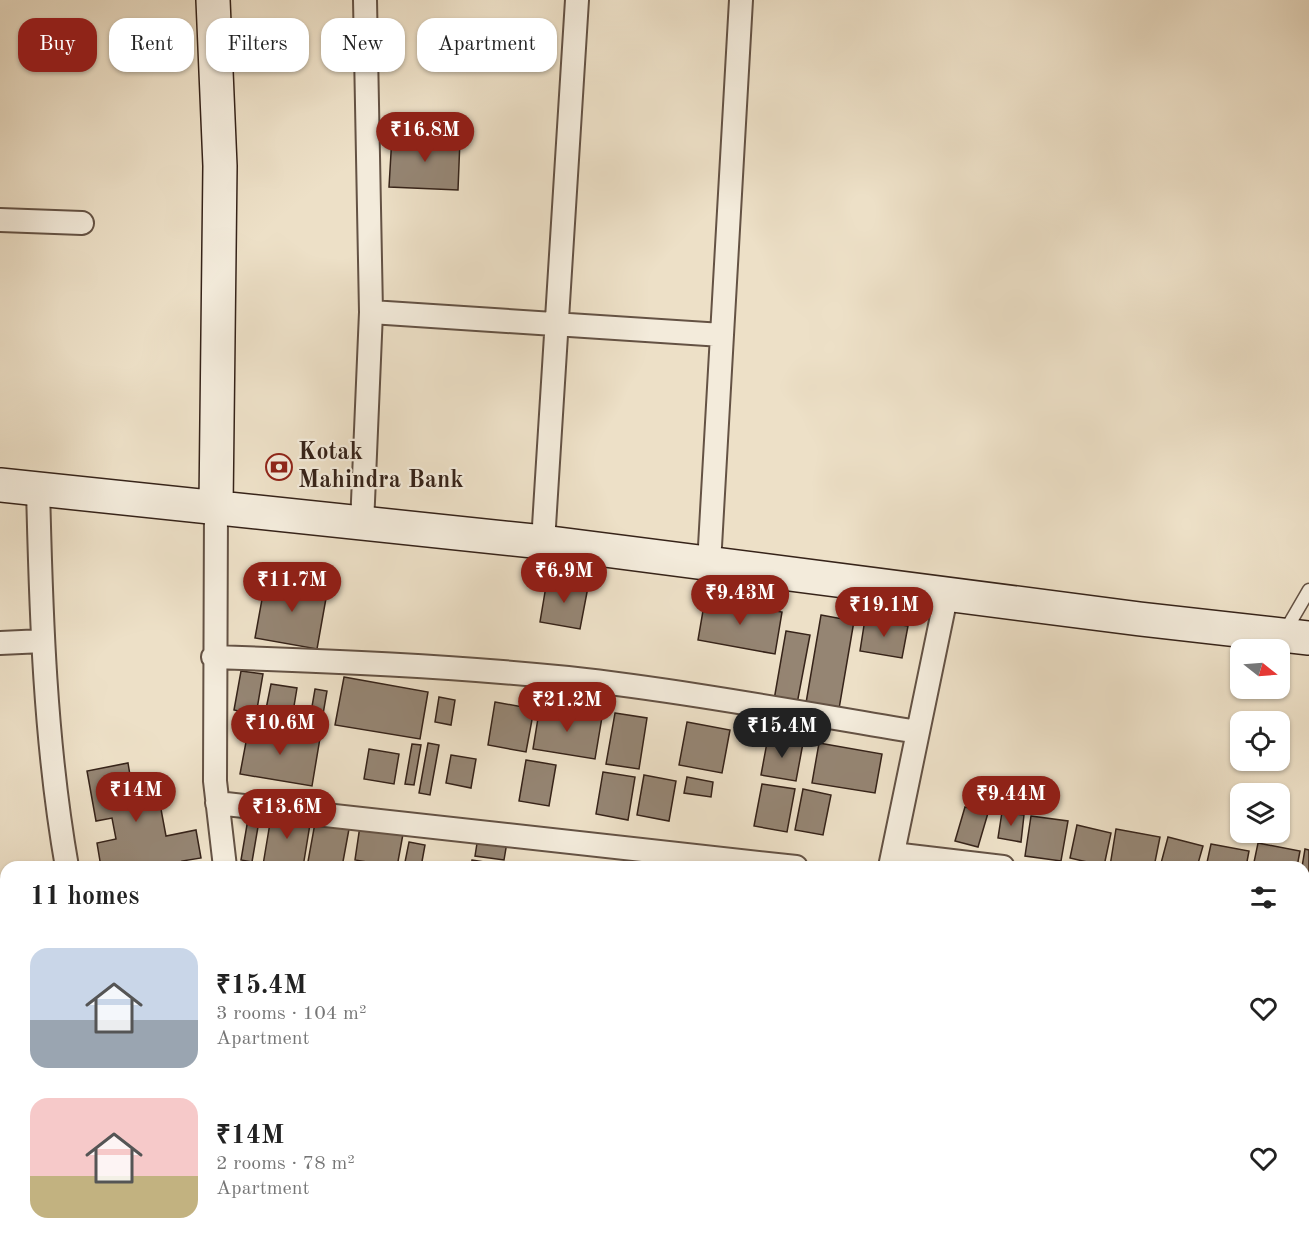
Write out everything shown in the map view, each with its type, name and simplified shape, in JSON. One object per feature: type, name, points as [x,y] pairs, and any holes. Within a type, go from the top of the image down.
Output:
[{"type":"street","points":[[213,0],[220,166],[213,657],[217,803],[224,861]]},
{"type":"street","points":[[362,525],[371,312],[365,0]]},
{"type":"street","points":[[543,542],[577,0]]},
{"type":"street","points":[[709,564],[741,0]]},
{"type":"street","points":[[0,220],[82,223]]},
{"type":"street","points":[[371,312],[722,335]]},
{"type":"street","points":[[0,485],[216,506],[362,525],[543,542],[948,592],[1140,619],[1296,636]]},
{"type":"street","points":[[38,488],[43,641],[51,744],[66,861]]},
{"type":"street","points":[[907,861],[891,860],[948,592]]},
{"type":"street","points":[[0,643],[43,641]]},
{"type":"street","points":[[213,657],[354,662],[567,678],[682,693],[918,732]]},
{"type":"street","points":[[217,803],[742,861]]},
{"type":"lane","points":[[1296,636],[1309,590]]},
{"type":"building","points":[[392,136],[460,139],[458,190],[389,187]]},
{"type":"building","points":[[266,577],[328,587],[317,649],[255,638]]},
{"type":"building","points":[[547,580],[588,587],[580,629],[540,622]]},
{"type":"building","points":[[705,599],[782,612],[775,654],[698,640]]},
{"type":"building","points":[[821,615],[854,621],[839,709],[806,703]]},
{"type":"building","points":[[865,619],[908,626],[902,658],[860,651]]},
{"type":"building","points":[[786,631],[810,635],[797,704],[774,700]]},
{"type":"building","points":[[241,671],[263,674],[256,715],[234,710]]},
{"type":"building","points":[[344,677],[428,692],[420,739],[335,725]]},
{"type":"building","points":[[271,684],[297,688],[291,724],[264,719]]},
{"type":"building","points":[[315,689],[327,691],[321,726],[309,724]]},
{"type":"building","points":[[439,697],[455,700],[451,725],[435,722]]},
{"type":"building","points":[[495,702],[534,709],[526,752],[488,745]]},
{"type":"building","points":[[540,706],[602,717],[595,759],[533,749]]},
{"type":"building","points":[[615,713],[647,718],[639,769],[606,764]]},
{"type":"building","points":[[687,722],[730,730],[722,773],[679,765]]},
{"type":"building","points":[[249,726],[320,738],[312,786],[240,774]]},
{"type":"building","points":[[768,737],[803,743],[796,781],[761,775]]},
{"type":"building","points":[[428,743],[439,745],[430,795],[419,793]]},
{"type":"building","points":[[819,743],[882,754],[875,793],[812,783]]},
{"type":"building","points":[[412,744],[421,745],[414,785],[405,784]]},
{"type":"building","points":[[369,749],[399,754],[394,784],[364,779]]},
{"type":"building","points":[[451,755],[476,759],[471,788],[446,783]]},
{"type":"building","points":[[526,760],[556,765],[549,806],[519,801]]},
{"type":"building","points":[[128,763],[131,781],[155,777],[166,836],[196,830],[201,858],[182,861],[100,861],[97,843],[116,839],[112,818],[96,821],[87,771]]},
{"type":"building","points":[[603,772],[635,777],[628,820],[596,814]]},
{"type":"building","points":[[644,775],[676,781],[669,821],[637,815]]},
{"type":"building","points":[[687,777],[713,782],[711,797],[684,793]]},
{"type":"building","points":[[762,784],[795,789],[787,832],[754,826]]},
{"type":"building","points":[[803,789],[831,795],[823,835],[795,830]]},
{"type":"building","points":[[965,807],[988,813],[978,847],[955,841]]},
{"type":"building","points":[[272,811],[311,818],[304,861],[264,861]]},
{"type":"building","points":[[1002,812],[1024,815],[1021,842],[998,838]]},
{"type":"building","points":[[249,813],[260,815],[252,861],[241,860]]},
{"type":"building","points":[[1031,816],[1068,821],[1061,861],[1025,856]]},
{"type":"building","points":[[315,823],[349,829],[343,861],[308,861]]},
{"type":"building","points":[[1077,825],[1111,833],[1105,861],[1083,861],[1070,858]]},
{"type":"building","points":[[360,826],[403,834],[398,861],[355,860]]},
{"type":"building","points":[[1116,829],[1160,837],[1155,861],[1111,861]]},
{"type":"building","points":[[478,837],[507,842],[504,860],[475,856]]},
{"type":"building","points":[[1168,837],[1203,846],[1199,861],[1162,861]]},
{"type":"building","points":[[409,842],[425,845],[422,861],[405,861]]},
{"type":"building","points":[[1258,843],[1300,851],[1298,861],[1254,861]]},
{"type":"building","points":[[1211,844],[1249,851],[1247,861],[1207,861]]},
{"type":"building","points":[[1305,849],[1309,850],[1309,861],[1303,861]]},
{"type":"building","points":[[631,853],[659,858],[659,861],[630,861]]},
{"type":"place","name":"Kotak Mahindra Bank","points":[[279,467]]}]
